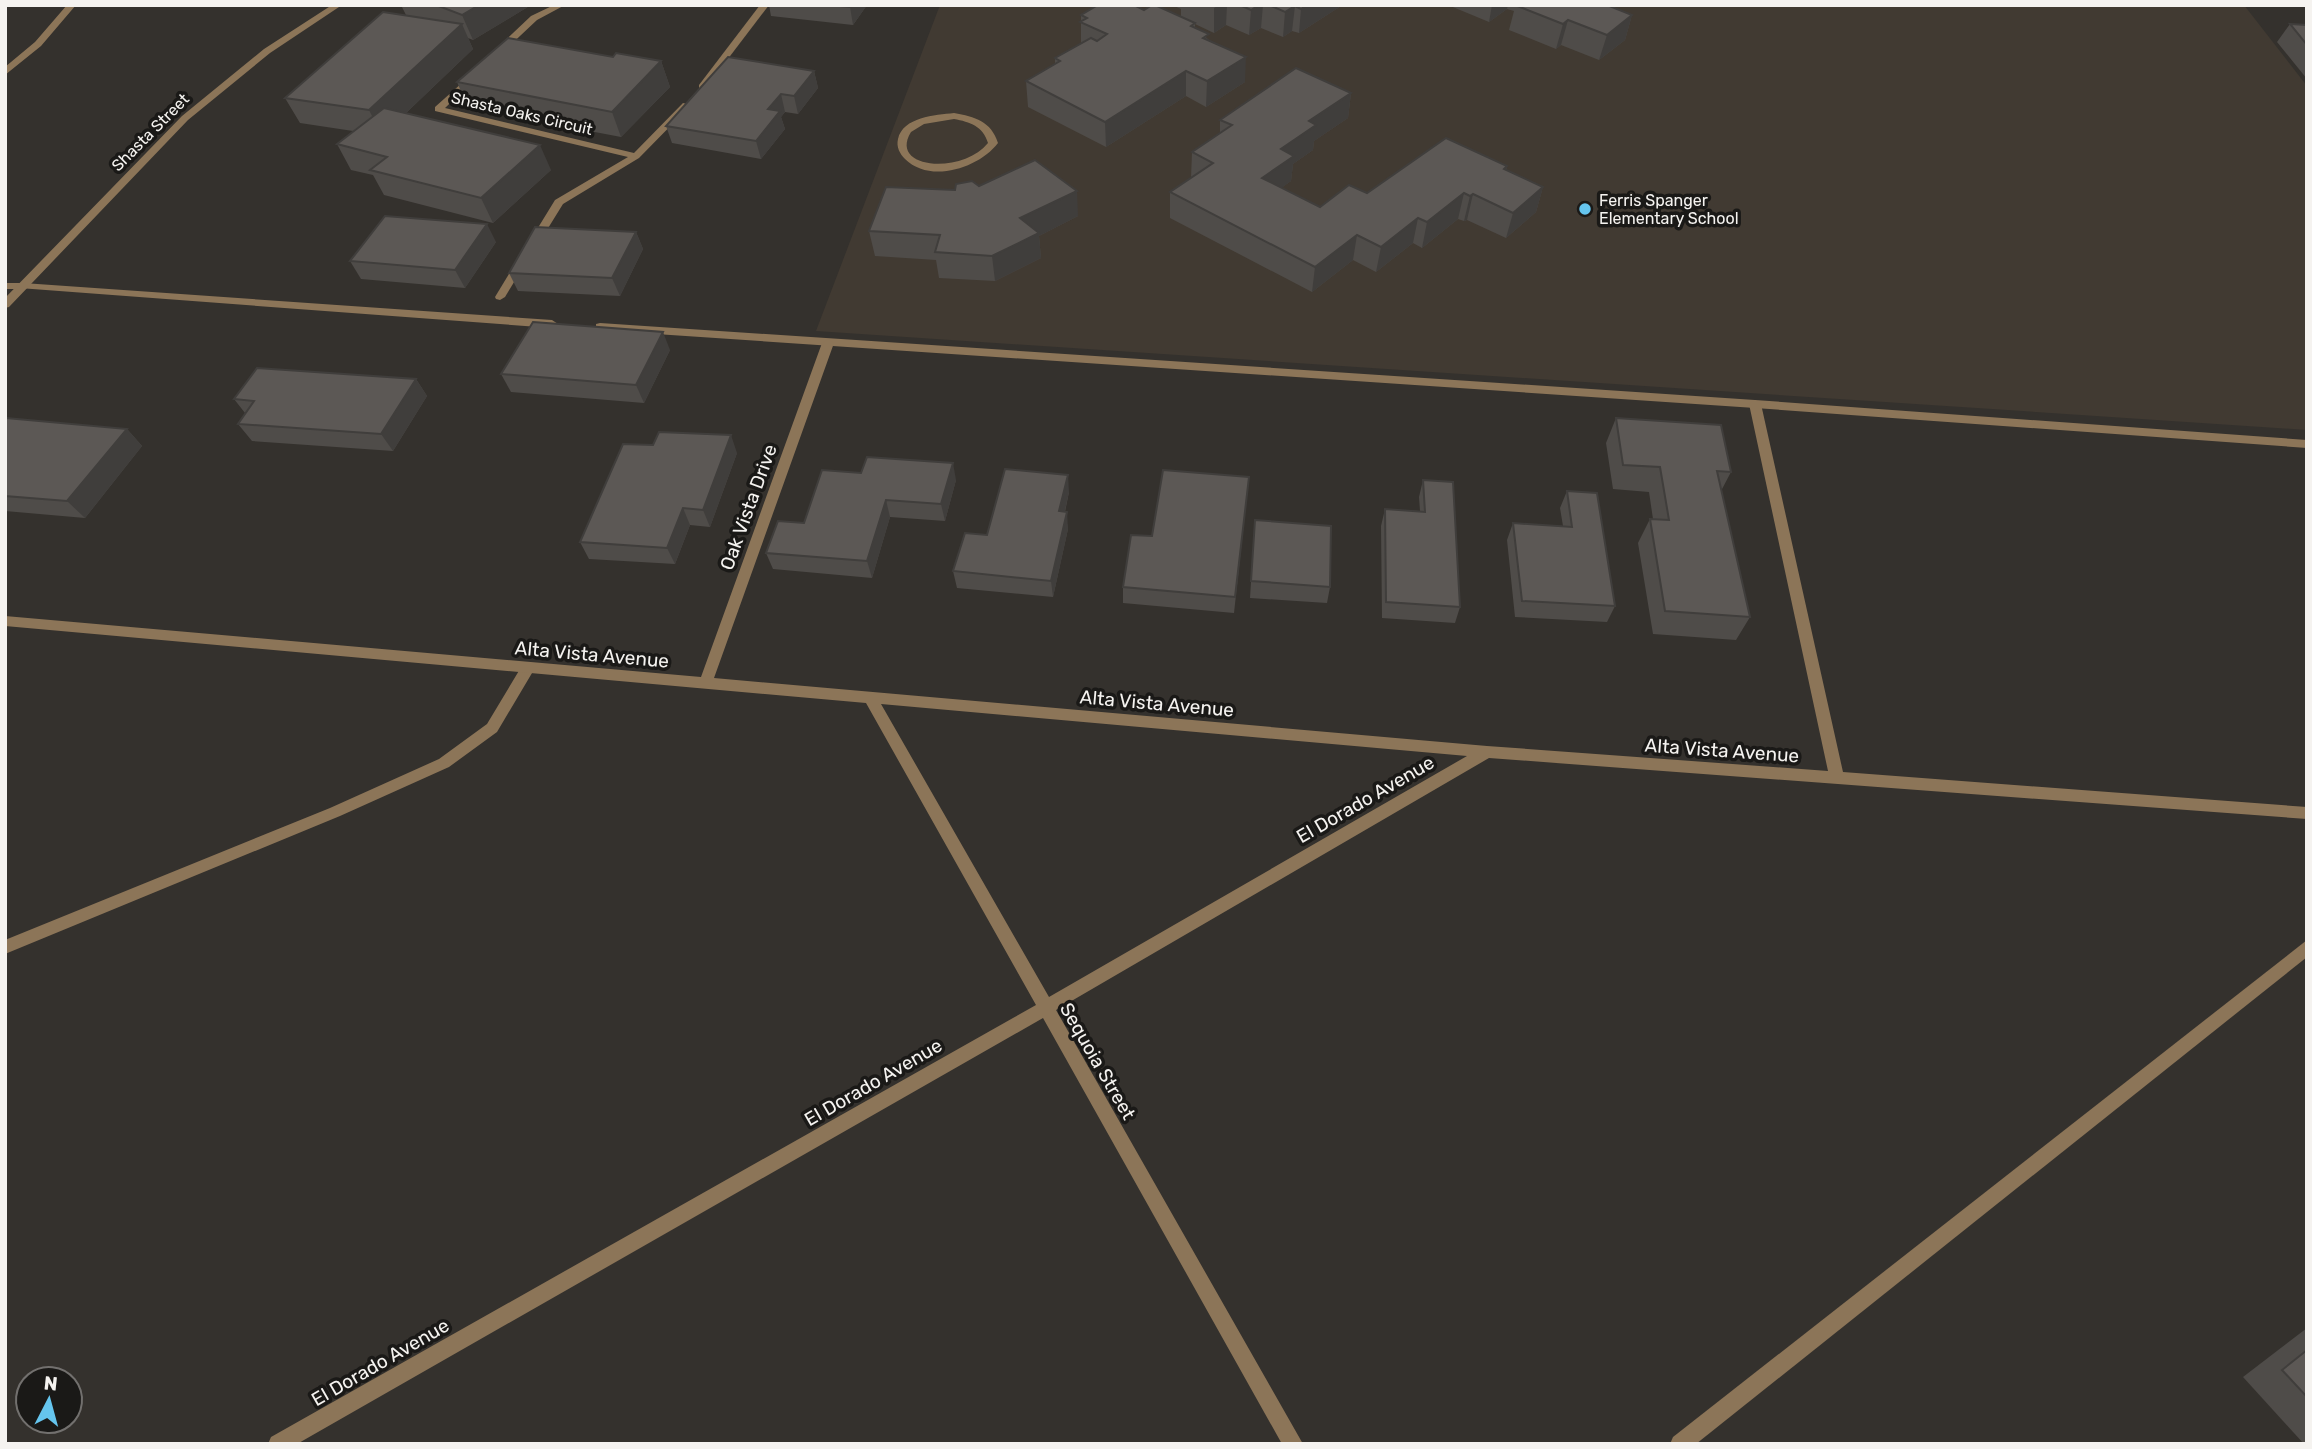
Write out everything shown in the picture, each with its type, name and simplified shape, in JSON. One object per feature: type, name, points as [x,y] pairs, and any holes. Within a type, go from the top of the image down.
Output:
[{"type":"street","points":[[5,72],[38,44],[72,5]]},
{"type":"street","name":"Shasta Street","points":[[5,304],[185,118],[277,44],[338,5]]},
{"type":"street","points":[[495,54],[534,18],[561,5]]},
{"type":"street","points":[[755,5],[765,6]]},
{"type":"street","points":[[500,297],[559,202],[636,156],[700,91],[765,6]]},
{"type":"street","name":"Shasta Oaks Circuit","points":[[476,73],[438,110],[636,156]]},
{"type":"street","points":[[936,117],[971,118],[983,124],[991,133],[993,143],[987,153],[958,167],[923,165],[910,159],[902,150],[902,140],[908,130],[936,117]]},
{"type":"street","points":[[5,286],[564,324]]},
{"type":"street","points":[[592,326],[2307,444]]},
{"type":"street","name":"Oak Vista Drive","points":[[705,684],[828,343]]},
{"type":"street","points":[[1755,404],[1837,778]]},
{"type":"street","name":"Alta Vista Avenue","points":[[5,621],[1487,752],[2307,813]]},
{"type":"street","points":[[5,947],[335,812],[444,763],[492,727],[528,668]]},
{"type":"street","name":"Sequoia Street","points":[[870,697],[1293,1444]]},
{"type":"street","name":"El Dorado Avenue","points":[[278,1444],[1045,1009],[1487,752]]},
{"type":"street","points":[[1680,1444],[2307,947]]},
{"type":"shaded area","name":"Ferris Spanger Elementary School","points":[[940,5],[2244,5],[2307,86],[2307,430],[816,331]]},
{"type":"building","points":[[436,5],[479,5],[462,15]]},
{"type":"building","points":[[1098,5],[1134,5],[1144,10],[1155,5],[1195,23],[1191,26],[1209,34],[1203,38],[1246,57],[1207,81],[1186,71],[1105,122],[1026,81],[1060,61],[1055,58],[1091,38],[1097,41],[1107,34],[1080,22],[1087,18],[1081,15]]},
{"type":"building","points":[[1240,5],[1259,5],[1251,10]]},
{"type":"building","points":[[1269,5],[1307,5],[1301,9],[1295,6],[1285,12]]},
{"type":"building","points":[[1515,5],[1607,5],[1632,15],[1607,35],[1568,20],[1563,24]]},
{"type":"building","points":[[383,12],[462,24],[369,110],[285,98]]},
{"type":"building","points":[[2290,24],[2307,25],[2307,45]]},
{"type":"building","points":[[508,38],[613,57],[616,53],[661,61],[612,112],[457,82]]},
{"type":"building","points":[[728,57],[814,71],[794,96],[781,94],[768,109],[780,111],[756,141],[666,126]]},
{"type":"building","points":[[1296,68],[1351,93],[1309,121],[1316,125],[1281,149],[1294,156],[1262,178],[1320,207],[1349,185],[1367,193],[1446,138],[1507,166],[1504,169],[1543,187],[1513,213],[1473,194],[1470,196],[1464,193],[1427,222],[1418,218],[1381,247],[1357,235],[1315,267],[1170,192],[1213,163],[1192,152],[1232,125],[1220,120]]},
{"type":"building","points":[[384,108],[540,145],[481,198],[370,170],[387,157],[337,144]]},
{"type":"building","points":[[1035,160],[1077,191],[1020,218],[1039,233],[992,256],[935,252],[940,235],[869,231],[886,187],[955,190],[956,184],[972,181],[979,186]]},
{"type":"building","points":[[385,216],[487,224],[455,270],[350,261]]},
{"type":"building","points":[[535,227],[636,232],[612,278],[509,273]]},
{"type":"building","points":[[533,322],[663,332],[636,385],[501,374]]},
{"type":"building","points":[[257,368],[416,379],[381,434],[238,424],[254,401],[234,399]]},
{"type":"building","points":[[6,418],[127,429],[67,501],[5,496]]},
{"type":"building","points":[[1616,418],[1721,425],[1731,472],[1717,471],[1750,617],[1665,611],[1650,519],[1669,520],[1660,467],[1623,465]]},
{"type":"building","points":[[659,432],[731,435],[703,510],[683,508],[667,548],[580,542],[623,444],[653,445]]},
{"type":"building","points":[[867,457],[953,463],[941,504],[886,500],[867,561],[766,553],[778,521],[804,523],[822,470],[861,473]]},
{"type":"building","points":[[1005,469],[1068,475],[1059,511],[1067,512],[1051,581],[953,571],[965,533],[987,535]]},
{"type":"building","points":[[1163,470],[1249,477],[1235,597],[1123,587],[1131,535],[1152,536]]},
{"type":"building","points":[[1423,480],[1453,482],[1460,607],[1386,602],[1385,509],[1425,512]]},
{"type":"building","points":[[1567,491],[1597,493],[1615,606],[1522,601],[1513,523],[1572,527]]},
{"type":"building","points":[[1255,520],[1331,526],[1330,587],[1251,581]]},
{"type":"building","points":[[2307,1350],[2307,1397],[2282,1370]]},
{"type":"place","name":"Ferris Spanger Elementary School","points":[[1585,209]]}]
